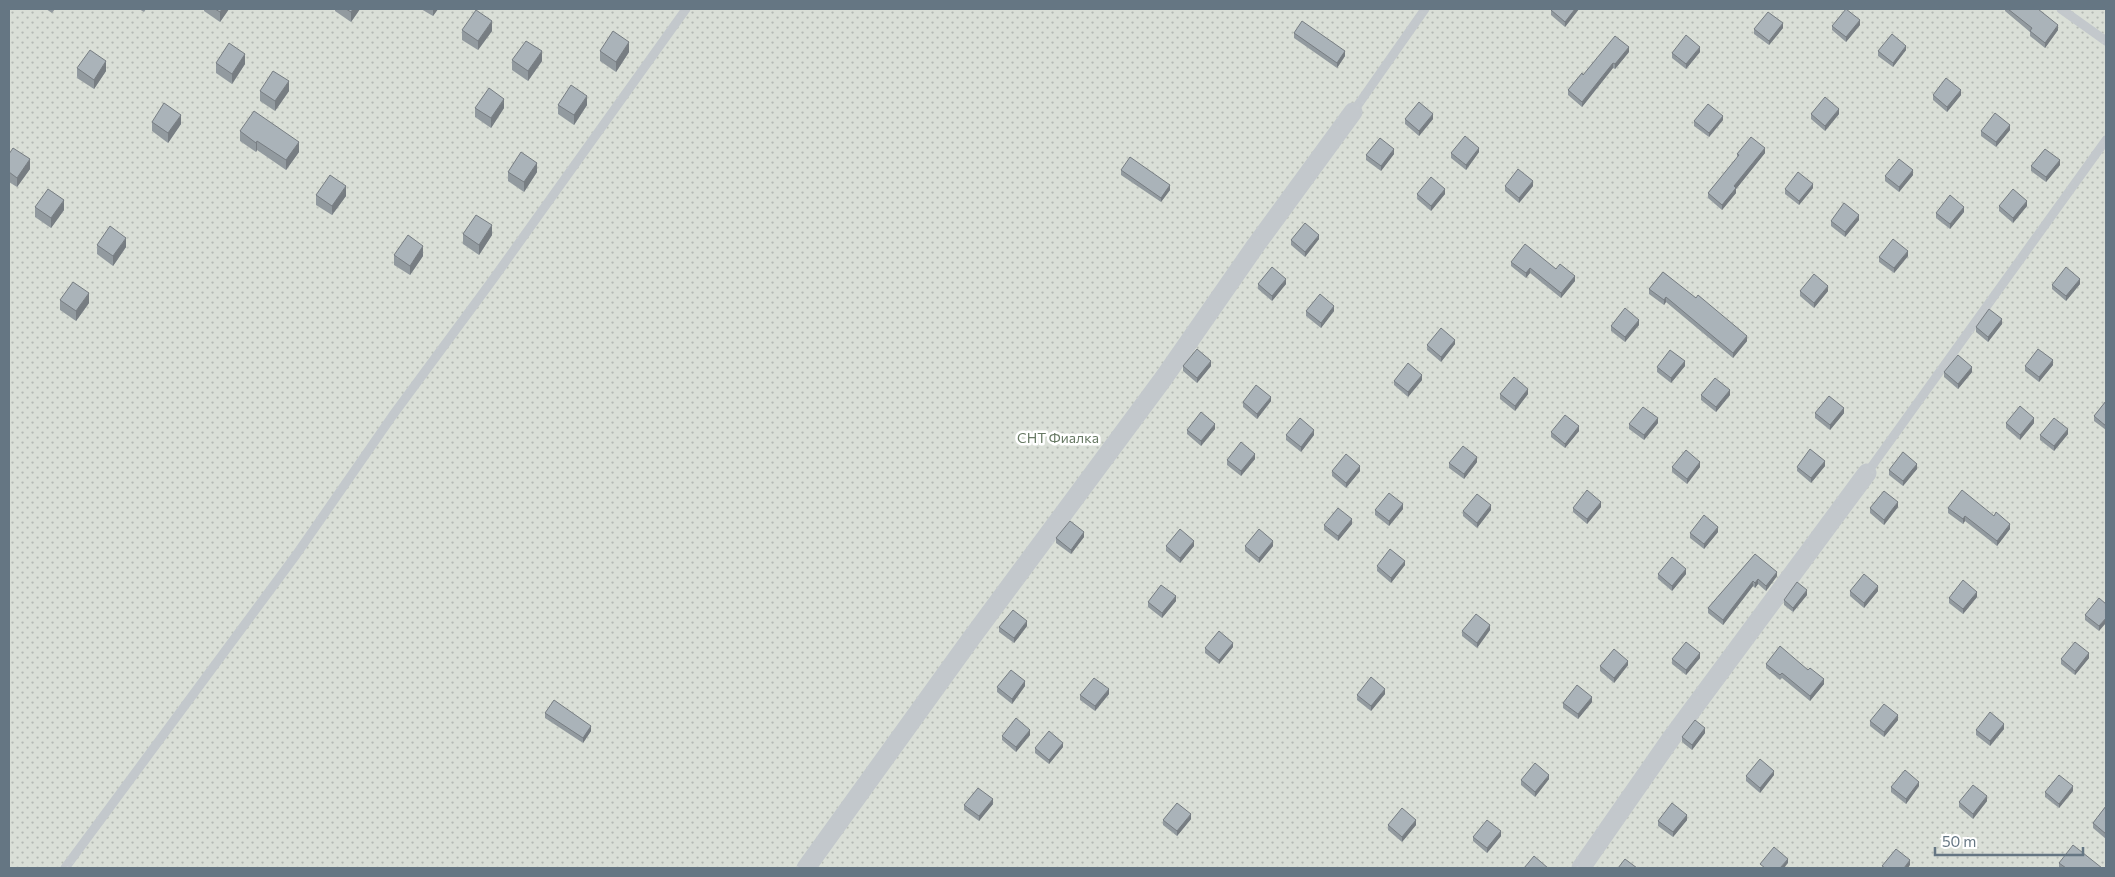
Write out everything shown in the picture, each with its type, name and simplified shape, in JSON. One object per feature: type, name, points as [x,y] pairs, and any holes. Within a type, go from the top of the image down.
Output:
[{"type":"street","points":[[806,868],[964,648],[1163,379],[1256,245],[1353,112]]},
{"type":"street","points":[[1581,868],[1670,740],[1867,473]]},
{"type":"lane","points":[[65,868],[296,555],[392,415],[491,282],[686,9]]},
{"type":"lane","points":[[1353,112],[1425,9]]},
{"type":"lane","points":[[2061,9],[2106,40]]},
{"type":"lane","points":[[1867,473],[2106,140]]},
{"type":"green space","name":"СНТ Фиалка","points":[[9,9],[2106,9],[2106,868],[9,868]]},
{"type":"building","points":[[1552,9],[1575,9],[1565,22]]},
{"type":"building","points":[[1846,9],[1860,20],[1846,37],[1832,26]]},
{"type":"building","points":[[2008,9],[2038,9],[2058,25],[2045,43],[2030,31],[2032,28]]},
{"type":"building","points":[[476,10],[492,21],[478,41],[462,30]]},
{"type":"building","points":[[1768,12],[1783,23],[1769,41],[1754,29]]},
{"type":"building","points":[[1302,21],[1345,51],[1337,63],[1294,33]]},
{"type":"building","points":[[613,31],[629,42],[616,62],[600,51]]},
{"type":"building","points":[[1892,34],[1906,46],[1893,63],[1878,51]]},
{"type":"building","points":[[1686,35],[1700,47],[1686,64],[1672,53]]},
{"type":"building","points":[[1615,36],[1629,47],[1615,64],[1613,63],[1582,102],[1568,90]]},
{"type":"building","points":[[526,41],[542,51],[528,71],[512,60]]},
{"type":"building","points":[[229,43],[245,54],[232,74],[216,63]]},
{"type":"building","points":[[90,50],[106,61],[94,80],[77,68]]},
{"type":"building","points":[[273,71],[289,81],[275,101],[260,91]]},
{"type":"building","points":[[1946,78],[1961,90],[1947,107],[1933,95]]},
{"type":"building","points":[[571,85],[587,96],[574,115],[558,105]]},
{"type":"building","points":[[489,88],[504,99],[491,118],[475,108]]},
{"type":"building","points":[[1825,97],[1839,109],[1825,126],[1811,114]]},
{"type":"building","points":[[1419,102],[1433,114],[1419,131],[1405,119]]},
{"type":"building","points":[[164,103],[181,115],[168,133],[152,122]]},
{"type":"building","points":[[1708,104],[1723,116],[1709,133],[1694,121]]},
{"type":"building","points":[[254,111],[299,142],[286,160],[257,141],[256,143],[240,131]]},
{"type":"building","points":[[1995,113],[2010,125],[1996,142],[1981,131]]},
{"type":"building","points":[[1465,136],[1479,148],[1466,165],[1451,153]]},
{"type":"building","points":[[1751,137],[1765,148],[1734,186],[1736,188],[1722,205],[1708,193]]},
{"type":"building","points":[[1380,138],[1394,149],[1381,166],[1366,155]]},
{"type":"building","points":[[13,148],[30,159],[17,178],[9,172],[9,154]]},
{"type":"building","points":[[2045,149],[2060,160],[2046,177],[2031,166]]},
{"type":"building","points":[[521,152],[537,163],[524,182],[508,172]]},
{"type":"building","points":[[1130,157],[1170,185],[1161,198],[1121,170]]},
{"type":"building","points":[[1899,159],[1913,170],[1899,187],[1885,176]]},
{"type":"building","points":[[1518,169],[1533,181],[1519,198],[1505,186]]},
{"type":"building","points":[[1798,172],[1813,184],[1799,201],[1785,189]]},
{"type":"building","points":[[330,175],[346,186],[332,206],[316,195]]},
{"type":"building","points":[[1431,177],[1445,189],[1431,206],[1417,194]]},
{"type":"building","points":[[48,189],[64,200],[51,218],[35,207]]},
{"type":"building","points":[[2013,189],[2027,201],[2013,218],[1999,206]]},
{"type":"building","points":[[1950,195],[1964,207],[1950,224],[1936,213]]},
{"type":"building","points":[[1844,203],[1859,215],[1845,232],[1831,221]]},
{"type":"building","points":[[476,215],[492,225],[479,245],[463,234]]},
{"type":"building","points":[[1305,223],[1319,235],[1305,252],[1291,240]]},
{"type":"building","points":[[110,226],[126,238],[113,256],[97,245]]},
{"type":"building","points":[[408,235],[423,246],[410,266],[394,255]]},
{"type":"building","points":[[1893,239],[1908,251],[1894,268],[1879,257]]},
{"type":"building","points":[[1525,244],[1556,269],[1560,264],[1575,276],[1561,293],[1530,268],[1526,273],[1511,262]]},
{"type":"building","points":[[1272,267],[1286,279],[1272,296],[1258,284]]},
{"type":"building","points":[[2066,267],[2080,279],[2066,296],[2052,285]]},
{"type":"building","points":[[1663,272],[1696,298],[1698,295],[1747,336],[1733,353],[1666,297],[1664,300],[1649,289]]},
{"type":"building","points":[[1814,274],[1828,286],[1814,303],[1800,291]]},
{"type":"building","points":[[73,282],[89,293],[76,311],[60,300]]},
{"type":"building","points":[[1320,294],[1334,306],[1321,323],[1306,311]]},
{"type":"building","points":[[1625,308],[1639,320],[1625,337],[1611,326]]},
{"type":"building","points":[[1989,309],[2002,319],[1988,337],[1976,327]]},
{"type":"building","points":[[1441,328],[1455,340],[1441,357],[1427,345]]},
{"type":"building","points":[[1197,349],[1211,361],[1197,378],[1183,366]]},
{"type":"building","points":[[2038,349],[2053,360],[2039,377],[2025,366]]},
{"type":"building","points":[[1670,350],[1685,361],[1671,378],[1657,367]]},
{"type":"building","points":[[1958,355],[1972,367],[1958,384],[1944,372]]},
{"type":"building","points":[[1408,363],[1422,375],[1408,392],[1394,381]]},
{"type":"building","points":[[1514,377],[1528,389],[1515,406],[1500,394]]},
{"type":"building","points":[[1715,378],[1730,390],[1716,407],[1701,395]]},
{"type":"building","points":[[1256,385],[1271,397],[1257,414],[1243,402]]},
{"type":"building","points":[[1829,396],[1844,408],[1830,425],[1815,413]]},
{"type":"building","points":[[2106,401],[2106,426],[2094,416]]},
{"type":"building","points":[[2020,406],[2034,418],[2020,435],[2006,423]]},
{"type":"building","points":[[1643,407],[1658,418],[1644,435],[1629,424]]},
{"type":"building","points":[[1201,412],[1215,424],[1201,441],[1187,430]]},
{"type":"building","points":[[1565,415],[1579,426],[1565,444],[1551,432]]},
{"type":"building","points":[[1300,418],[1314,430],[1301,447],[1286,435]]},
{"type":"building","points":[[2054,418],[2068,429],[2054,446],[2040,435]]},
{"type":"building","points":[[1241,442],[1255,454],[1241,471],[1227,460]]},
{"type":"building","points":[[1463,446],[1477,457],[1464,474],[1449,463]]},
{"type":"building","points":[[1810,449],[1825,461],[1811,478],[1797,467]]},
{"type":"building","points":[[1686,450],[1700,462],[1687,479],[1672,467]]},
{"type":"building","points":[[1903,452],[1917,464],[1903,481],[1889,470]]},
{"type":"building","points":[[1346,454],[1360,466],[1346,483],[1332,471]]},
{"type":"building","points":[[1587,490],[1601,502],[1587,519],[1573,508]]},
{"type":"building","points":[[1962,490],[1994,516],[1996,512],[2010,524],[1997,541],[1965,516],[1963,519],[1948,508]]},
{"type":"building","points":[[1884,491],[1898,502],[1884,520],[1870,508]]},
{"type":"building","points":[[1389,493],[1403,504],[1389,521],[1375,510]]},
{"type":"building","points":[[1477,494],[1491,505],[1477,523],[1463,511]]},
{"type":"building","points":[[1338,508],[1352,519],[1338,536],[1324,525]]},
{"type":"building","points":[[1704,515],[1718,527],[1704,544],[1690,533]]},
{"type":"building","points":[[1070,521],[1084,532],[1071,550],[1056,538]]},
{"type":"building","points":[[1180,529],[1194,541],[1180,558],[1166,546]]},
{"type":"building","points":[[1259,529],[1273,541],[1259,558],[1245,546]]},
{"type":"building","points":[[1390,549],[1405,561],[1391,578],[1377,566]]},
{"type":"building","points":[[1755,554],[1777,572],[1766,586],[1758,579],[1755,583],[1753,581],[1723,620],[1708,608]]},
{"type":"building","points":[[1672,557],[1686,569],[1672,586],[1658,574]]},
{"type":"building","points":[[1864,574],[1878,586],[1864,603],[1850,591]]},
{"type":"building","points":[[1963,580],[1977,592],[1963,609],[1949,598]]},
{"type":"building","points":[[1797,582],[1807,590],[1793,608],[1784,600]]},
{"type":"building","points":[[1161,585],[1176,596],[1162,613],[1148,602]]},
{"type":"building","points":[[2099,598],[2106,604],[2106,618],[2099,626],[2085,615]]},
{"type":"building","points":[[1013,610],[1027,621],[1014,638],[999,627]]},
{"type":"building","points":[[1476,614],[1490,625],[1477,643],[1462,631]]},
{"type":"building","points":[[1219,631],[1233,643],[1219,660],[1205,648]]},
{"type":"building","points":[[1686,642],[1700,653],[1686,670],[1672,659]]},
{"type":"building","points":[[2075,642],[2089,653],[2075,671],[2061,659]]},
{"type":"building","points":[[1780,646],[1808,670],[1810,668],[1824,679],[1810,696],[1782,673],[1780,675],[1766,664]]},
{"type":"building","points":[[1614,649],[1628,661],[1614,678],[1600,666]]},
{"type":"building","points":[[1011,670],[1025,681],[1012,699],[997,687]]},
{"type":"building","points":[[1371,677],[1385,689],[1371,706],[1357,695]]},
{"type":"building","points":[[1094,678],[1109,689],[1095,706],[1080,695]]},
{"type":"building","points":[[1577,685],[1592,697],[1578,714],[1563,703]]},
{"type":"building","points":[[554,700],[591,726],[583,738],[545,713]]},
{"type":"building","points":[[1884,704],[1898,715],[1884,732],[1870,721]]},
{"type":"building","points":[[1990,712],[2004,724],[1990,741],[1976,730]]},
{"type":"building","points":[[1016,718],[1030,730],[1016,747],[1002,736]]},
{"type":"building","points":[[1695,720],[1705,728],[1692,745],[1682,737]]},
{"type":"building","points":[[1049,731],[1063,743],[1049,760],[1035,748]]},
{"type":"building","points":[[1760,759],[1774,771],[1760,788],[1746,776]]},
{"type":"building","points":[[1535,763],[1549,775],[1535,792],[1521,780]]},
{"type":"building","points":[[1905,770],[1919,782],[1906,799],[1891,787]]},
{"type":"building","points":[[2059,775],[2073,786],[2059,804],[2045,792]]},
{"type":"building","points":[[1973,785],[1987,796],[1973,814],[1959,802]]},
{"type":"building","points":[[978,788],[993,799],[979,816],[964,805]]},
{"type":"building","points":[[1177,803],[1191,814],[1177,831],[1163,820]]},
{"type":"building","points":[[1672,803],[1687,815],[1673,832],[1658,821]]},
{"type":"building","points":[[2106,806],[2106,834],[2093,823]]},
{"type":"building","points":[[1402,808],[1416,820],[1402,837],[1388,825]]},
{"type":"building","points":[[1487,820],[1501,831],[1487,848],[1473,837]]},
{"type":"building","points":[[2073,845],[2102,868],[2066,868],[2059,863]]},
{"type":"building","points":[[1774,847],[1788,859],[1780,868],[1765,868],[1760,864]]},
{"type":"building","points":[[1896,849],[1910,860],[1904,868],[1885,868],[1882,866]]},
{"type":"building","points":[[1534,856],[1548,868],[1524,868]]},
{"type":"building","points":[[1625,859],[1637,868],[1618,868]]}]
